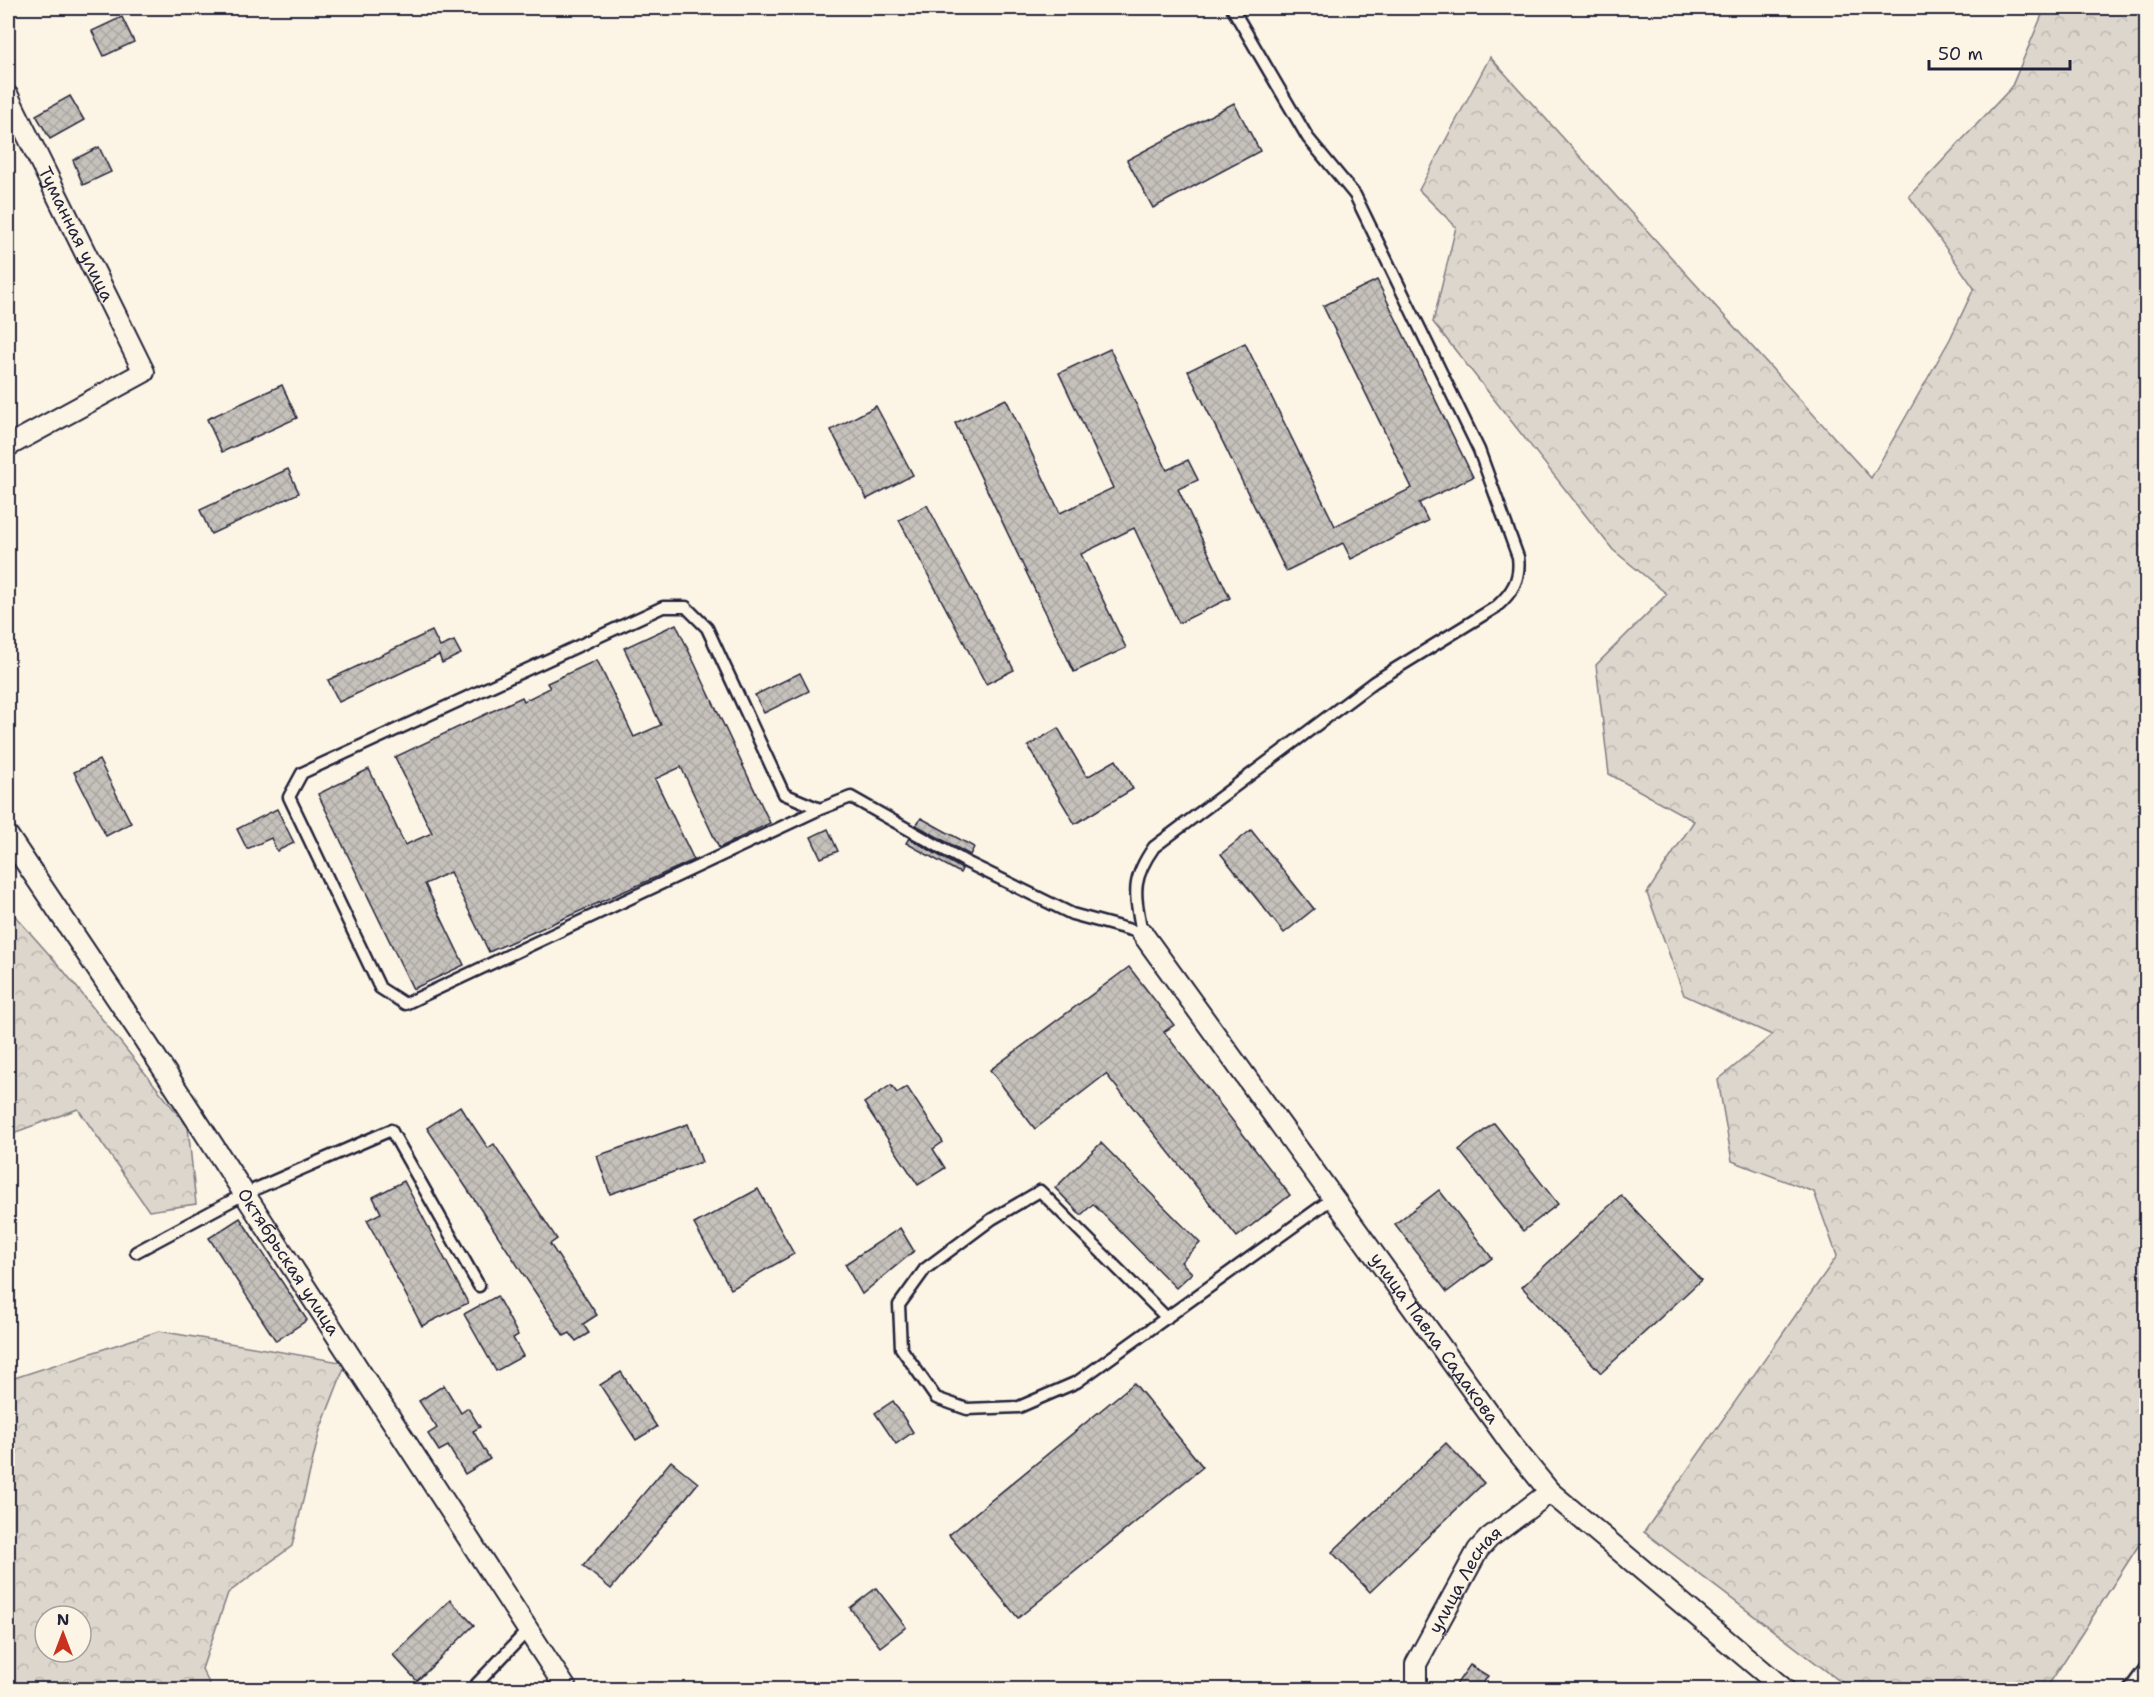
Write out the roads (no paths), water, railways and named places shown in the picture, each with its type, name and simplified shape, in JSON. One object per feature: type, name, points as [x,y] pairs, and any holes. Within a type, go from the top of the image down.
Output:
[{"type":"street","name":"Туманная улица","points":[[8,96],[144,372],[8,446]]},
{"type":"street","name":"Октябрьская улица","points":[[8,836],[567,1689]]},
{"type":"street","name":"улица Павла Садакова","points":[[1142,933],[1511,1444],[1550,1492],[1785,1689]]},
{"type":"street","name":"улица Лесная","points":[[1416,1689],[1416,1664],[1478,1550],[1490,1538],[1550,1492]]},
{"type":"lane","points":[[820,809],[784,794],[706,628],[686,607],[663,607],[302,772],[290,797],[380,988],[405,1004],[820,809],[851,797],[966,862],[1072,914],[1142,933],[1135,893],[1140,867],[1154,847],[1374,682],[1496,607],[1510,594],[1520,568],[1479,450],[1355,195],[1308,138],[1232,8]]},
{"type":"lane","points":[[136,1252],[244,1194],[391,1130],[479,1286]]},
{"type":"lane","points":[[1167,1318],[1040,1191],[992,1220],[925,1269],[900,1305],[901,1348],[936,1398],[967,1409],[1019,1407],[1077,1382],[1167,1318],[1333,1198]]},
{"type":"lane","points":[[471,1689],[527,1631]]},
{"type":"lane","points":[[2129,1689],[2146,1667]]}]
